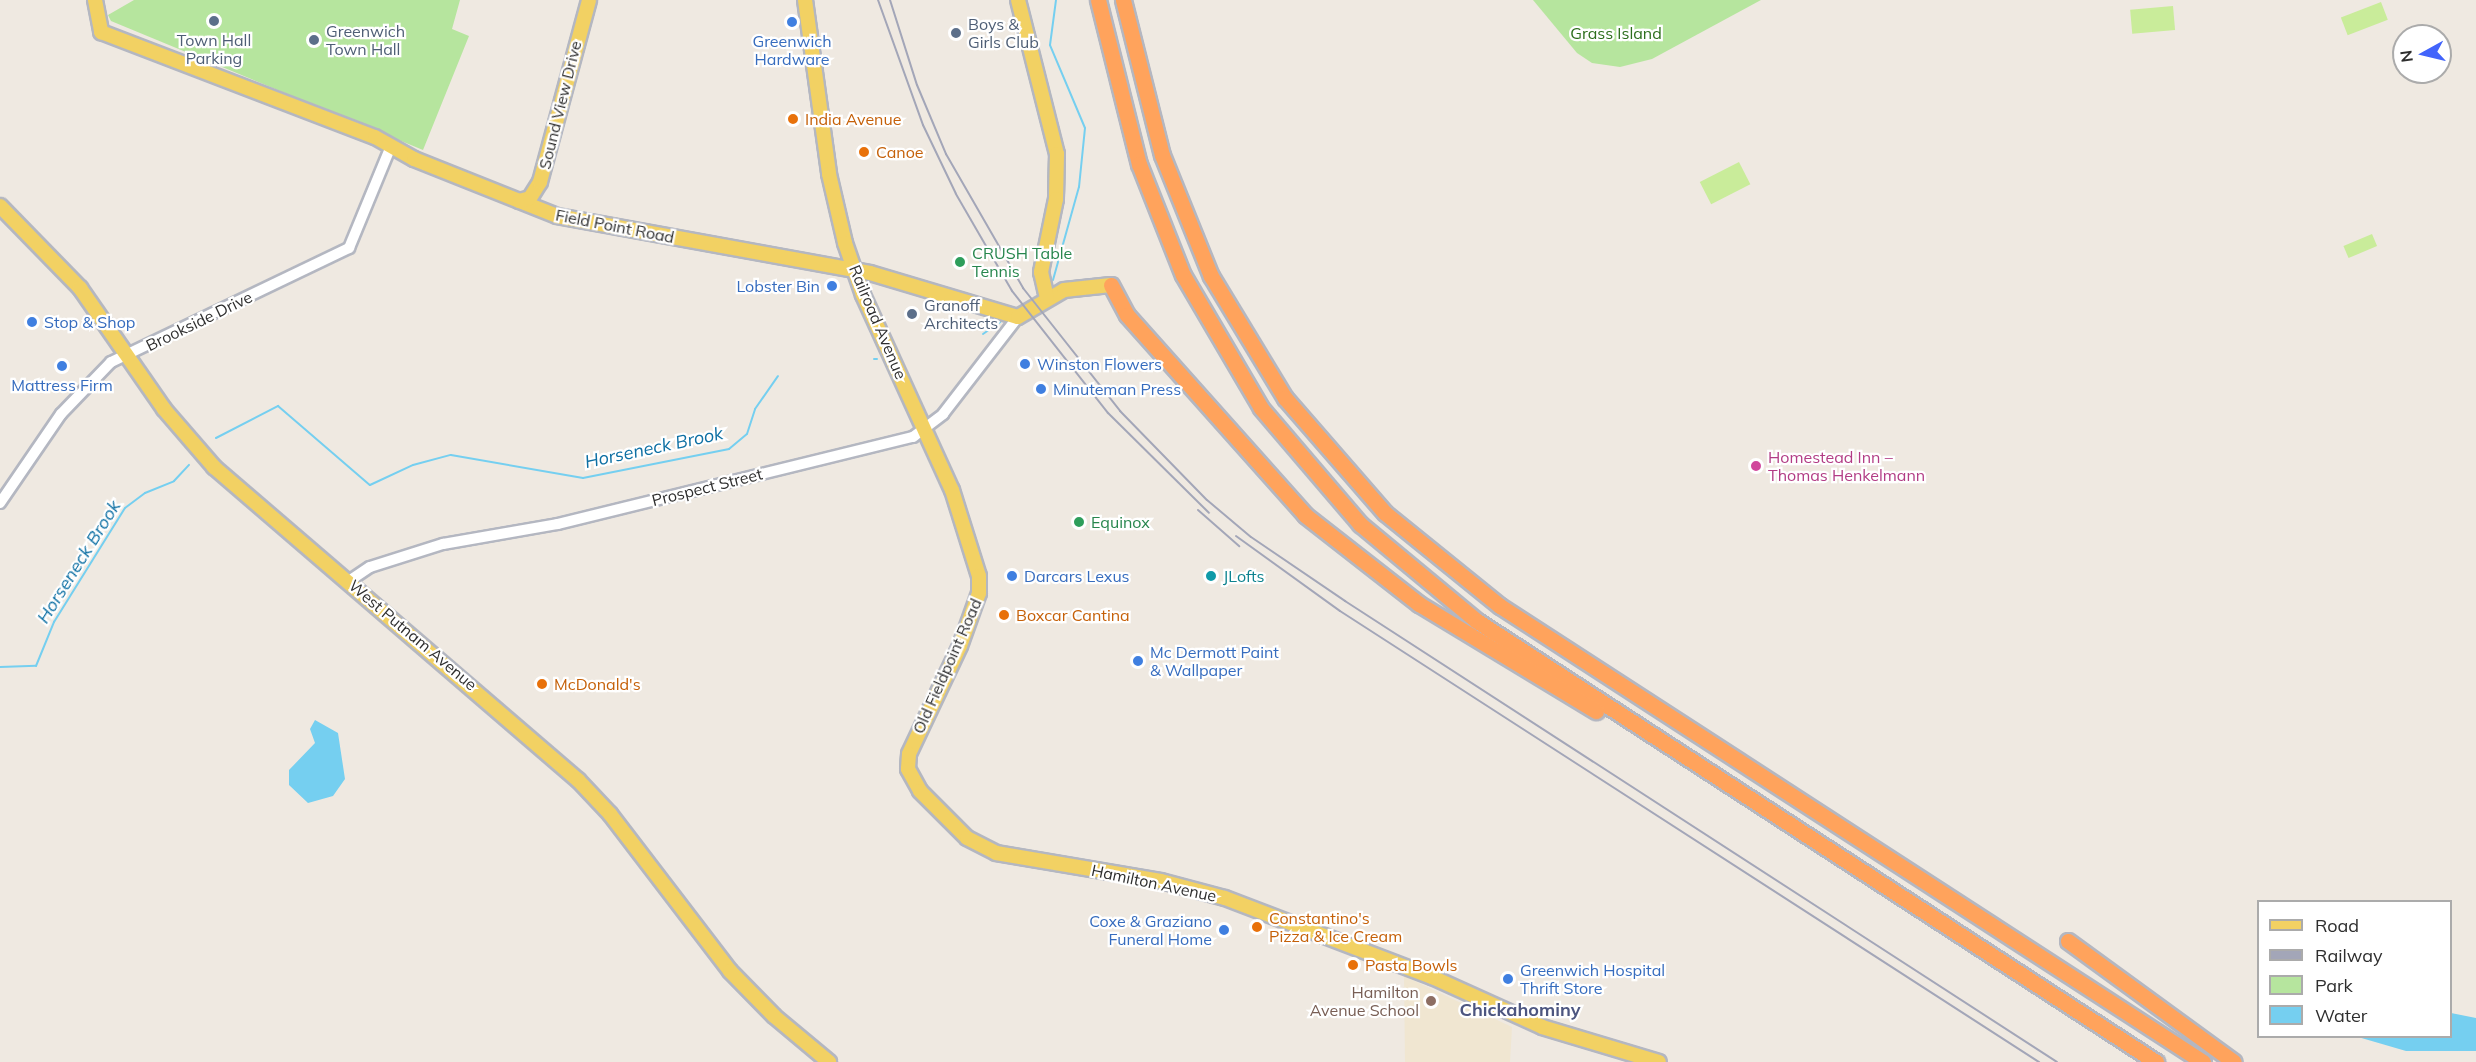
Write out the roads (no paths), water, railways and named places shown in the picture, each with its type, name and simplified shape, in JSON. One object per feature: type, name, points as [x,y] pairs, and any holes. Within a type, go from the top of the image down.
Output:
[{"type":"highway","points":[[1096,0],[1139,164],[1193,297],[1279,432],[1382,545],[1477,621],[2156,1062]]},
{"type":"highway","points":[[1124,3],[1162,155],[1222,298],[1268,373],[1322,446],[1430,553],[1525,623],[2203,1062]]},
{"type":"highway","points":[[1111,285],[1122,308],[1221,426],[1285,495],[1347,551],[1443,620],[1745,796]]},
{"type":"highway","points":[[1430,553],[1653,695]]},
{"type":"highway","points":[[2068,941],[2234,1062]]},
{"type":"main road","name":"Field Point Road","points":[[95,0],[100,32],[391,146],[557,216],[855,271],[1018,317]]},
{"type":"main road","name":"Sound View Drive","points":[[519,201],[530,198],[540,182],[589,0]]},
{"type":"main road","name":"Railroad Avenue","points":[[805,0],[829,174],[855,271],[924,429]]},
{"type":"main road","points":[[1018,0],[1057,154],[1056,199],[1041,272],[1047,297]]},
{"type":"main road","name":"West Putnam Avenue","points":[[0,206],[66,271],[127,356],[213,467],[349,581],[589,790],[730,971],[774,1017],[829,1062]]},
{"type":"main road","points":[[1018,317],[1047,297],[1082,285],[1111,285]]},
{"type":"main road","name":"Old Fieldpoint Road","points":[[908,769],[914,742],[960,646],[980,585],[957,502],[924,429]]},
{"type":"main road","name":"Hamilton Avenue","points":[[908,769],[920,791],[967,838],[996,853],[1161,881],[1225,898],[1432,976],[1542,1028],[1659,1062]]},
{"type":"street","name":"Brookside Drive","points":[[0,504],[70,403],[111,362],[349,248],[391,146]]},
{"type":"street","name":"Prospect Street","points":[[349,581],[370,567],[443,544],[558,524],[913,437],[959,396],[1018,317]]},
{"type":"water","points":[[315,720],[338,733],[345,779],[333,796],[308,803],[289,785],[289,770],[315,743],[310,729]]},
{"type":"water","points":[[2452,1013],[2476,1018],[2476,1051],[2406,1051],[2361,1038],[2452,1038]]},
{"type":"waterway","name":"Horseneck Brook","points":[[1053,280],[1079,187],[1085,128],[1050,45],[1056,0]]},
{"type":"waterway","name":"Horseneck Brook","points":[[983,334],[1000,322]]},
{"type":"waterway","name":"Horseneck Brook","points":[[216,438],[278,406],[370,485],[413,465],[451,455],[583,478],[729,449],[747,434],[755,409],[778,376]]},
{"type":"waterway","name":"Horseneck Brook","points":[[0,667],[36,666],[54,622],[125,508],[145,493],[174,481],[189,465]]},
{"type":"railway","points":[[878,0],[923,125],[956,194],[1012,291],[1108,413],[1209,513]]},
{"type":"railway","points":[[890,0],[917,85],[946,154],[1023,288],[1120,411],[1207,500],[1251,537],[1345,601],[2057,1062]]},
{"type":"railway","points":[[1198,510],[1239,546]]},
{"type":"railway","points":[[1236,536],[1340,611],[2039,1062]]},
{"type":"place","name":"Town Hall Parking","points":[[214,21]]},
{"type":"place","name":"Greenwich Hardware","points":[[792,22]]},
{"type":"place","name":"Boys & Girls Club","points":[[956,33]]},
{"type":"place","name":"Greenwich Town Hall","points":[[314,40]]},
{"type":"place","name":"India Avenue","points":[[793,119]]},
{"type":"place","name":"Canoe","points":[[864,152]]},
{"type":"place","name":"CRUSH Table Tennis","points":[[960,262]]},
{"type":"place","name":"Lobster Bin","points":[[832,286]]},
{"type":"place","name":"Granoff Architects","points":[[912,314]]},
{"type":"place","name":"Stop & Shop","points":[[32,322]]},
{"type":"place","name":"Winston Flowers","points":[[1025,364]]},
{"type":"place","name":"Mattress Firm","points":[[62,366]]},
{"type":"place","name":"Minuteman Press","points":[[1041,389]]},
{"type":"place","name":"Homestead Inn – Thomas Henkelmann","points":[[1756,466]]},
{"type":"place","name":"Equinox","points":[[1079,522]]},
{"type":"place","name":"Darcars Lexus","points":[[1012,576]]},
{"type":"place","name":"JLofts","points":[[1211,576]]},
{"type":"place","name":"Boxcar Cantina","points":[[1004,615]]},
{"type":"place","name":"Mc Dermott Paint & Wallpaper","points":[[1138,661]]},
{"type":"place","name":"McDonald's","points":[[542,684]]},
{"type":"place","name":"Constantino's Pizza & Ice Cream","points":[[1257,927]]},
{"type":"place","name":"Coxe & Graziano Funeral Home","points":[[1224,930]]},
{"type":"place","name":"Pasta Bowls","points":[[1353,965]]},
{"type":"place","name":"Greenwich Hospital Thrift Store","points":[[1508,979]]},
{"type":"place","name":"Hamilton Avenue School","points":[[1431,1001]]},
{"type":"district","name":"Chickahominy","points":[[1520,1010]]},
{"type":"park label","name":"Grass Island","points":[[1616,33]]}]
